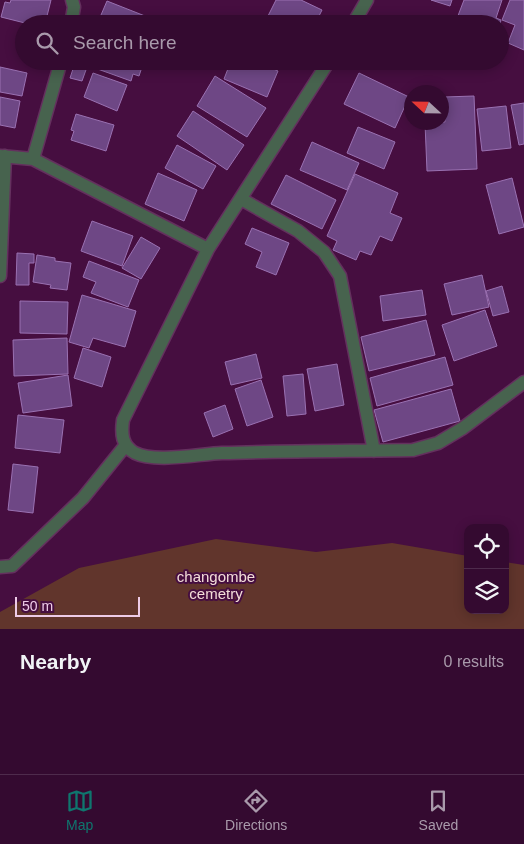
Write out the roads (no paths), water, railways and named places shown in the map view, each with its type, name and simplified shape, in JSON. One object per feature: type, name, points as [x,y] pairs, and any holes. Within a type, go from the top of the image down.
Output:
[{"type":"street","points":[[72,0],[74,7],[73,15]]},
{"type":"street","points":[[358,15],[367,0]]},
{"type":"street","points":[[33,159],[58,70]]},
{"type":"street","points":[[323,70],[208,250],[123,420],[121,433],[125,446],[136,453],[155,458],[221,454],[414,450],[438,443],[464,428],[524,382]]},
{"type":"street","points":[[0,276],[3,156],[33,159],[208,250]]},
{"type":"street","points":[[241,199],[298,231],[324,252],[340,276],[374,450]]},
{"type":"street","points":[[0,568],[12,566],[83,498],[125,446]]},
{"type":"park label","name":"changombe cemetry","points":[[216,584]]}]
